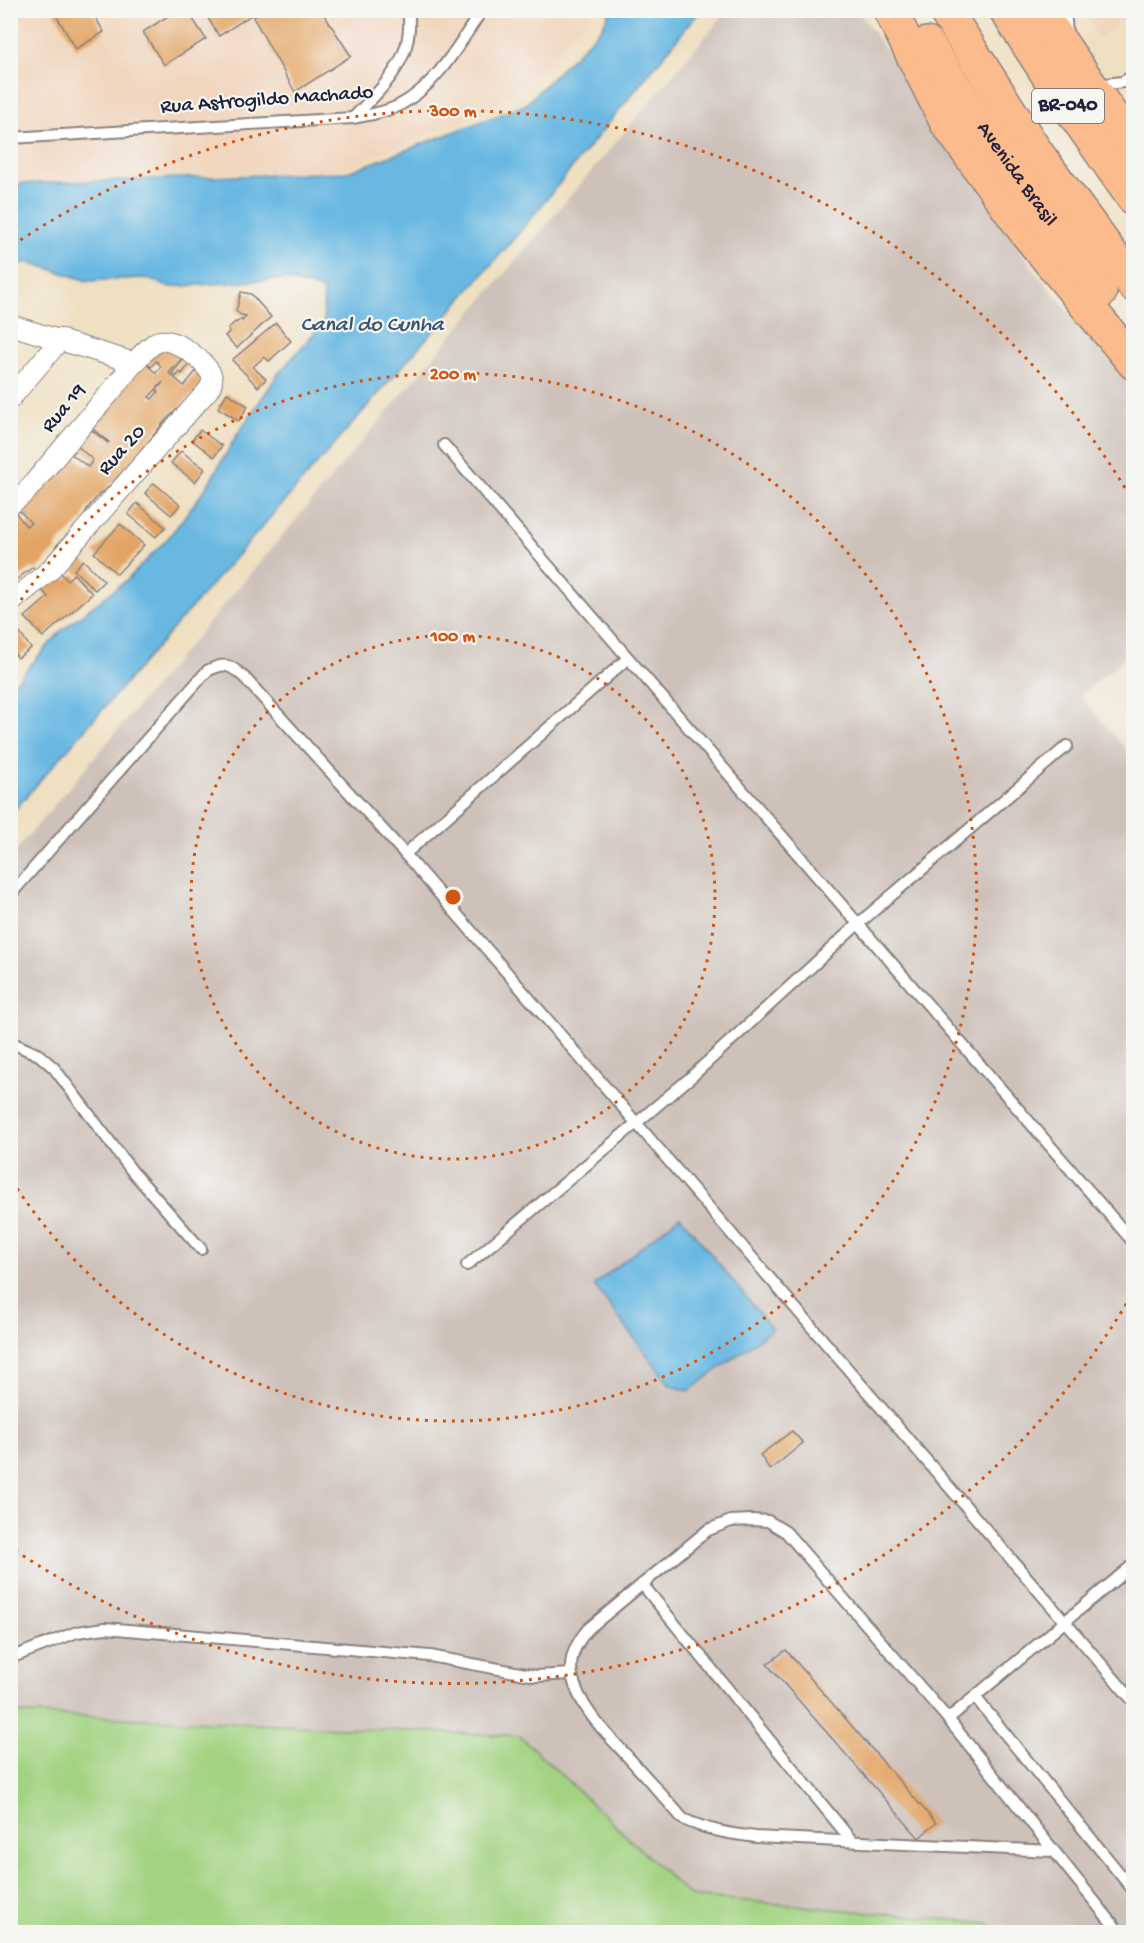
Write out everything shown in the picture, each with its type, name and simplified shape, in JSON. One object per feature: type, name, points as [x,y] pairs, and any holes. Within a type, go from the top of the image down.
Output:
[{"type":"highway","points":[[890,10],[947,123],[1025,231],[1134,363]]},
{"type":"highway","name":"Avenida Brasil","points":[[904,10],[974,116],[1110,306],[1134,335]]},
{"type":"highway","name":"Avenida Brasil","points":[[945,10],[1036,152],[1134,285]]},
{"type":"highway","name":"BR-040","points":[[1006,10],[1061,95],[1134,199]]},
{"type":"highway","points":[[1038,10],[1069,58],[1132,142]]},
{"type":"street","points":[[10,325],[135,363]]},
{"type":"street","points":[[10,399],[61,339]]},
{"type":"street","name":"Rua 20","points":[[10,603],[49,570],[210,387],[213,379],[209,370],[198,359],[173,341],[163,340],[155,343]]},
{"type":"street","name":"Rua 19","points":[[10,505],[26,492],[135,363],[155,343]]},
{"type":"lane","points":[[353,118],[401,62],[407,48],[408,10]]},
{"type":"lane","points":[[434,10],[453,13],[471,10]]},
{"type":"lane","name":"Rua Astrogildo Machado","points":[[10,138],[353,118],[384,112],[400,105],[425,86],[448,59],[482,10]]},
{"type":"lane","points":[[1065,10],[1069,58]]},
{"type":"lane","points":[[1127,10],[1134,18]]},
{"type":"lane","points":[[1089,86],[1123,82],[1134,75]]},
{"type":"lane","points":[[444,445],[1134,1243]]},
{"type":"lane","points":[[405,854],[627,659]]},
{"type":"lane","points":[[10,895],[207,671],[220,665],[232,666],[405,854],[1134,1701]]},
{"type":"lane","points":[[466,1265],[690,1078],[858,924],[1067,746]]},
{"type":"lane","points":[[10,1042],[39,1054],[54,1068],[132,1171],[201,1249]]},
{"type":"lane","points":[[1053,1851],[723,1833],[701,1827],[683,1819],[582,1702],[572,1674],[573,1654],[577,1643],[588,1629],[708,1530],[731,1521],[768,1521],[786,1532],[948,1719],[1119,1932]]},
{"type":"lane","points":[[948,1719],[1134,1564]]},
{"type":"lane","points":[[642,1584],[852,1841]]},
{"type":"lane","points":[[10,1658],[77,1632],[105,1628],[430,1656],[536,1677],[572,1674]]},
{"type":"lane","points":[[975,1696],[1134,1891]]},
{"type":"shaded area","points":[[1133,10],[1099,39],[1089,21],[1087,11]]},
{"type":"shaded area","points":[[10,11],[592,11],[540,72],[481,113],[342,170],[11,181]]},
{"type":"shaded area","points":[[727,11],[859,11],[1034,270],[1133,389],[1133,651],[1080,696],[1134,759],[1133,1932],[11,1932],[11,856]]},
{"type":"green space","points":[[11,1713],[520,1736],[690,1896],[988,1923],[995,1932],[11,1932]]},
{"type":"water","name":"Canal do Cunha","points":[[611,10],[700,11],[518,234],[11,814],[11,687],[62,630],[127,580],[169,537],[206,488],[237,435],[279,373],[324,322],[323,290],[284,279],[170,287],[145,278],[87,281],[29,262],[11,266],[11,184],[348,172],[525,105],[601,29]]},
{"type":"water","points":[[680,1216],[772,1329],[689,1391],[670,1385],[594,1285]]},
{"type":"building","points":[[53,10],[91,10],[104,32],[76,49]]},
{"type":"building","points":[[177,10],[187,10],[206,39],[164,65],[143,32]]},
{"type":"building","points":[[203,10],[259,10],[219,36]]},
{"type":"building","points":[[265,10],[321,10],[351,56],[295,92],[253,17]]},
{"type":"building","points":[[241,292],[251,294],[271,317],[237,348],[225,336],[235,322],[241,319],[242,321],[246,316],[236,311]]},
{"type":"building","points":[[276,323],[291,341],[269,361],[264,357],[253,367],[266,379],[258,387],[232,360]]},
{"type":"building","points":[[156,345],[184,356],[169,373],[184,386],[198,369],[204,383],[164,422],[137,456],[103,493],[101,492],[87,509],[83,519],[55,547],[57,549],[44,563],[35,570],[33,567],[10,584],[10,515],[15,512],[26,526],[31,523],[17,508],[65,449],[88,467],[93,460],[73,442],[86,426],[109,442],[89,426],[142,361],[156,373],[161,366],[156,361],[151,367],[142,359]],"holes":[[[163,382],[158,392],[152,399],[149,397]]]},
{"type":"building","points":[[184,359],[190,363],[182,374],[180,372],[176,377],[172,373]]},
{"type":"building","points":[[227,393],[248,406],[239,421],[218,408]]},
{"type":"building","points":[[200,430],[222,446],[214,457],[192,440]]},
{"type":"building","points":[[181,451],[205,469],[195,482],[171,463]]},
{"type":"building","points":[[154,483],[180,505],[171,515],[145,493]]},
{"type":"building","points":[[137,503],[165,527],[156,537],[128,514]]},
{"type":"building","points":[[120,524],[144,545],[117,574],[94,553]]},
{"type":"building","points":[[83,560],[104,581],[95,590],[74,570]]},
{"type":"building","points":[[60,572],[67,580],[74,574],[92,594],[43,637],[25,617],[48,597],[41,589]]},
{"type":"building","points":[[15,627],[31,648],[18,658],[10,648],[10,631]]},
{"type":"building","points":[[792,1431],[803,1443],[770,1470],[760,1455]]},
{"type":"building","points":[[786,1650],[936,1823],[919,1838],[767,1664]]}]
